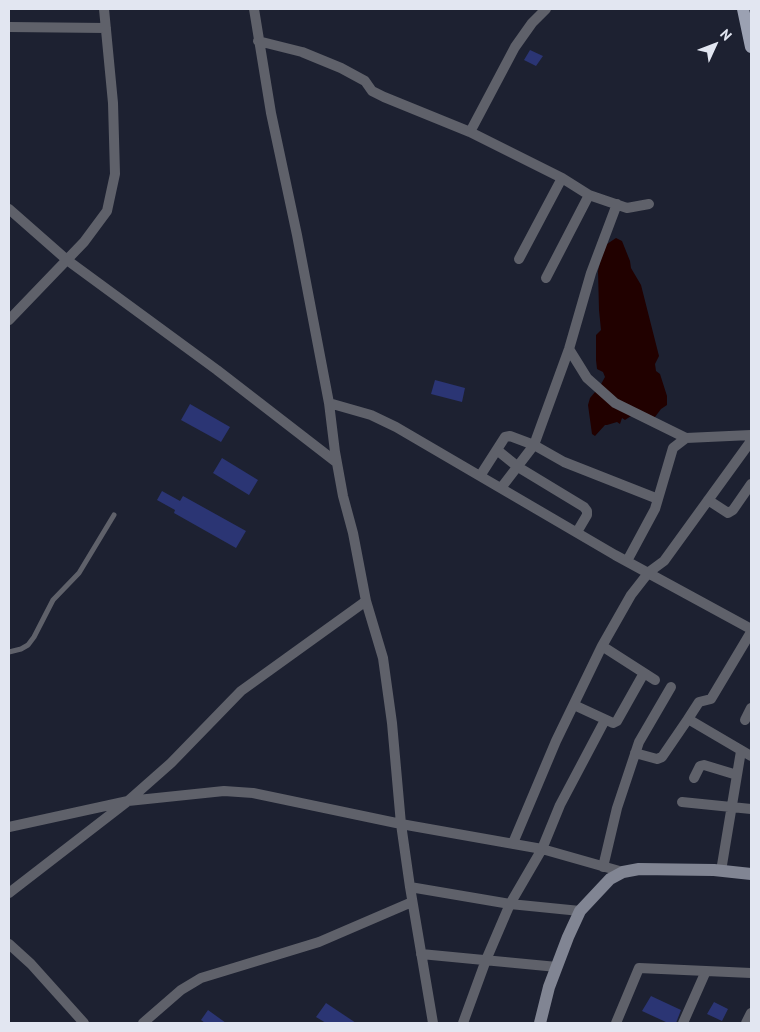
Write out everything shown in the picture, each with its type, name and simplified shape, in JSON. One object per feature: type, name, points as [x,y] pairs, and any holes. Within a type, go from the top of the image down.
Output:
[{"type":"main road","points":[[743,9],[751,47]]},
{"type":"street","points":[[9,320],[84,242],[107,211],[115,174],[113,103],[104,9]]},
{"type":"street","points":[[254,9],[258,42],[329,403],[336,462],[366,600],[383,658],[392,723],[401,824],[412,902],[433,1023]]},
{"type":"street","points":[[470,132],[515,47],[532,23],[546,9]]},
{"type":"street","points":[[9,27],[106,28]]},
{"type":"street","points":[[258,42],[302,52],[341,68],[365,81],[372,91],[384,98],[470,132],[562,178],[589,194],[627,208],[650,204]]},
{"type":"street","points":[[519,259],[562,178]]},
{"type":"street","points":[[546,278],[589,194]]},
{"type":"street","points":[[501,488],[534,445],[569,349],[592,273],[617,204]]},
{"type":"street","points":[[9,209],[67,260],[217,370],[336,462]]},
{"type":"street","points":[[569,349],[587,378],[615,403],[686,438],[751,435]]},
{"type":"street","points":[[329,403],[371,415],[396,427],[627,561],[751,630],[711,699],[698,702],[662,757],[658,759],[635,753]]},
{"type":"street","points":[[480,476],[507,436],[534,445],[564,462],[658,499]]},
{"type":"street","points":[[627,561],[655,509],[673,448],[686,438]]},
{"type":"street","points":[[513,843],[556,741],[602,646],[631,595],[649,572],[664,560],[751,441]]},
{"type":"street","points":[[497,450],[518,467],[584,506],[587,515],[577,532]]},
{"type":"street","points":[[708,500],[728,512],[733,510],[751,484]]},
{"type":"street","points":[[9,894],[128,801],[171,763],[241,691],[366,600]]},
{"type":"street","points":[[602,646],[655,680]]},
{"type":"street","points":[[574,705],[613,723],[617,721],[644,673]]},
{"type":"street","points":[[603,867],[617,808],[639,742],[671,687]]},
{"type":"street","points":[[745,720],[751,708]]},
{"type":"street","points":[[688,719],[751,756]]},
{"type":"street","points":[[463,1023],[486,960],[510,904],[542,849],[560,806],[604,720]]},
{"type":"street","points":[[721,871],[741,751]]},
{"type":"street","points":[[694,778],[700,766],[704,765],[737,775]]},
{"type":"street","points":[[9,827],[128,801],[224,791],[253,793],[401,824],[542,849],[623,872]]},
{"type":"street","points":[[682,802],[751,809]]},
{"type":"street","points":[[540,1023],[549,987],[580,911],[610,878],[623,872],[639,869],[666,868],[751,874]]},
{"type":"street","points":[[410,887],[510,904],[580,911]]},
{"type":"street","points":[[142,1023],[181,990],[201,978],[319,942],[412,902]]},
{"type":"street","points":[[9,944],[31,964],[84,1023]]},
{"type":"street","points":[[421,954],[557,967]]},
{"type":"street","points":[[616,1023],[639,968],[751,973]]},
{"type":"street","points":[[682,1023],[706,971]]},
{"type":"street","points":[[746,1023],[751,1013]]},
{"type":"lane","points":[[9,652],[28,645],[53,600],[79,573],[114,515]]},
{"type":"shaded area","points":[[616,238],[622,241],[631,268],[641,285],[659,356],[655,364],[656,371],[660,374],[667,396],[667,405],[655,417],[631,416],[625,420],[622,418],[620,424],[617,422],[605,425],[595,436],[592,434],[588,405],[590,398],[605,377],[603,372],[597,369],[596,360],[596,335],[601,330],[598,271],[604,246]]},
{"type":"building","points":[[530,50],[543,56],[536,66],[524,60]]},
{"type":"building","points":[[435,380],[465,388],[462,402],[431,394]]},
{"type":"building","points":[[190,404],[230,427],[221,442],[181,420]]},
{"type":"building","points":[[222,458],[258,480],[249,495],[213,473]]},
{"type":"building","points":[[162,491],[180,501],[183,496],[246,531],[236,548],[174,513],[175,510],[157,500]]},
{"type":"building","points":[[651,996],[681,1010],[676,1023],[668,1023],[642,1011]]},
{"type":"building","points":[[714,1002],[728,1009],[722,1021],[707,1014]]},
{"type":"building","points":[[326,1003],[356,1023],[326,1023],[316,1017]]},
{"type":"building","points":[[208,1010],[226,1023],[205,1023],[201,1020]]}]
